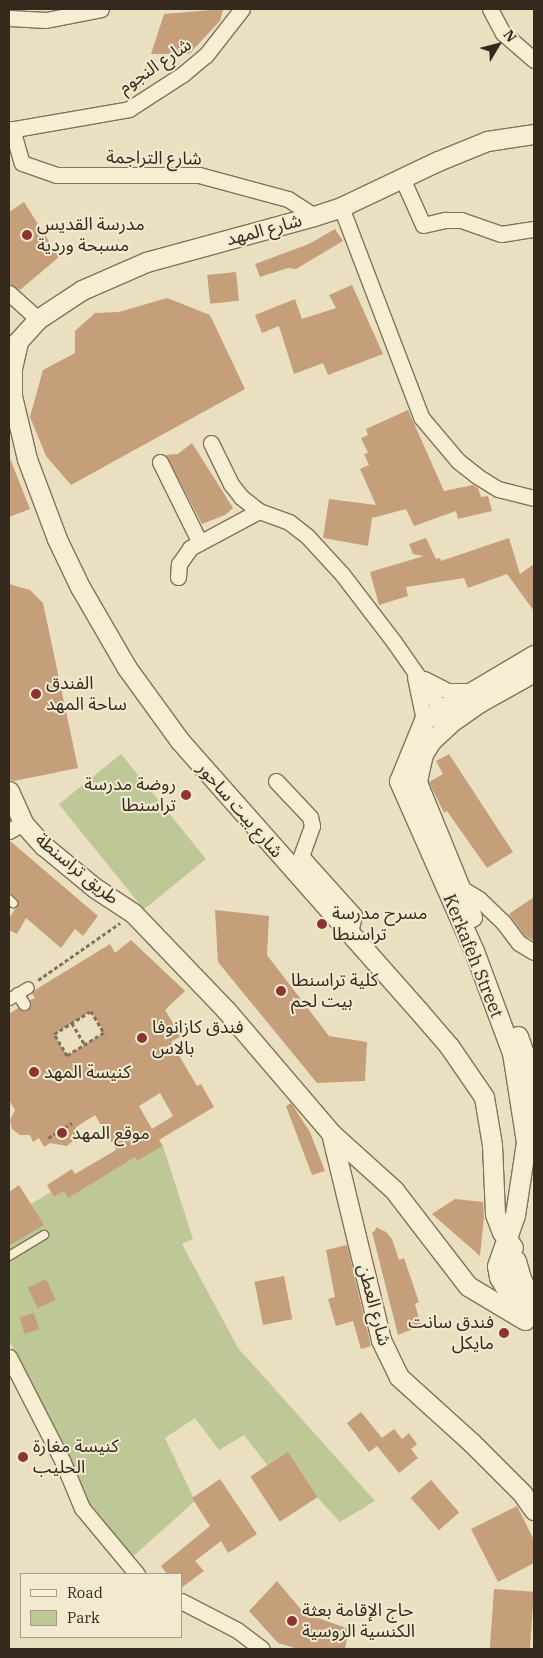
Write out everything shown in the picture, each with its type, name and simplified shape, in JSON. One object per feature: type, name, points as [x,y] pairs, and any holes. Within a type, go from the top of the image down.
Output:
[{"type":"main road","points":[[512,1249],[531,1315]]},
{"type":"street","points":[[9,18],[101,9]]},
{"type":"street","name":"شارع النجوم","points":[[10,130],[129,109],[182,74],[206,55],[242,9]]},
{"type":"street","points":[[490,9],[503,33],[534,60]]},
{"type":"street","name":"شارع التراجمة","points":[[10,130],[22,163],[57,175],[199,175],[288,199],[314,216]]},
{"type":"street","name":"شارع المهد","points":[[14,346],[38,319],[82,290],[146,262],[314,216],[341,207],[487,141],[534,134]]},
{"type":"street","points":[[402,178],[423,225],[445,220],[461,220],[501,234],[534,229]]},
{"type":"street","points":[[341,207],[421,417],[458,461],[477,476],[498,489],[534,498]]},
{"type":"street","points":[[9,293],[38,319]]},
{"type":"street","name":"شارع بيت ساحور","points":[[14,346],[12,396],[27,458],[57,539],[80,587],[126,668],[180,741],[449,1046],[484,1097],[492,1145],[495,1214],[512,1249]]},
{"type":"street","points":[[211,443],[231,484],[240,497],[259,511],[289,522],[323,553],[366,606],[446,716]]},
{"type":"street","points":[[160,462],[200,543]]},
{"type":"street","points":[[178,577],[178,564],[183,556],[200,543],[259,511]]},
{"type":"street","points":[[534,655],[472,691],[446,716],[423,754],[417,782],[454,890],[502,990],[528,1066],[534,1138]]},
{"type":"street","points":[[413,670],[439,688],[459,693],[472,691]]},
{"type":"street","points":[[413,670],[424,720],[446,716],[480,702],[534,672]]},
{"type":"street","name":"Kerkafeh Street","points":[[424,720],[399,781],[454,890],[512,1054],[526,1142],[512,1249]]},
{"type":"street","points":[[276,781],[310,817],[312,826],[301,856],[354,915],[350,933]]},
{"type":"street","points":[[9,791],[16,827]]},
{"type":"street","name":"طريق تراسنطة","points":[[16,827],[44,846],[95,888],[133,913],[226,1010],[331,1133],[394,1190],[468,1286]]},
{"type":"street","points":[[454,890],[479,899],[503,922],[519,944],[534,952]]},
{"type":"street","points":[[24,1004],[13,996],[28,987]]},
{"type":"street","name":"شارع العطن","points":[[331,1133],[381,1340],[399,1377],[478,1449],[522,1493],[534,1510]]},
{"type":"street","points":[[468,1286],[489,1288],[507,1283],[512,1275],[512,1249],[524,1226],[532,1190],[534,1149]]},
{"type":"street","points":[[503,1284],[531,1315]]},
{"type":"street","points":[[468,1286],[531,1315]]},
{"type":"street","points":[[9,1357],[62,1460],[82,1508],[136,1573]]},
{"type":"street","points":[[182,1602],[237,1630],[262,1649]]},
{"type":"lane","points":[[9,1256],[44,1236]]},
{"type":"path","points":[[28,987],[133,913]]},
{"type":"path","points":[[91,1011],[104,1033],[67,1056],[54,1034],[72,1023],[91,1011]]},
{"type":"path","points":[[72,1023],[85,1044]]},
{"type":"path","points":[[48,1138],[72,1123]]},
{"type":"green space","points":[[121,754],[206,859],[144,909],[59,804]]},
{"type":"green space","points":[[163,1146],[193,1239],[182,1244],[238,1348],[375,1501],[340,1522],[317,1497],[288,1453],[268,1466],[244,1435],[219,1450],[195,1418],[165,1438],[195,1501],[129,1560],[89,1508],[9,1340],[9,1246],[43,1225],[31,1204],[51,1192],[54,1197],[64,1191],[68,1197],[135,1157],[137,1161]]},
{"type":"building","points":[[223,9],[220,21],[189,54],[151,54],[164,14]]},
{"type":"building","name":"مدرسة القديس مسبحة وردية","points":[[24,202],[59,257],[20,290],[9,284],[9,212]]},
{"type":"building","points":[[335,229],[343,241],[296,269],[288,268],[260,277],[255,264],[309,244]]},
{"type":"building","points":[[236,272],[239,301],[210,304],[207,275]]},
{"type":"building","points":[[352,285],[383,354],[328,375],[323,363],[294,374],[279,326],[262,333],[255,315],[295,299],[302,319],[336,308],[329,295]]},
{"type":"building","points":[[167,298],[210,315],[245,389],[71,485],[46,456],[30,417],[43,370],[75,353],[75,331],[95,313],[119,312]]},
{"type":"building","points":[[408,410],[444,491],[473,485],[478,488],[481,497],[488,496],[492,511],[458,519],[456,511],[414,526],[406,509],[372,518],[368,546],[323,538],[329,499],[376,505],[360,469],[369,465],[364,454],[368,453],[361,438],[368,435],[366,429]]},
{"type":"building","points":[[192,443],[233,508],[225,515],[202,524],[166,455],[178,454]]},
{"type":"building","points":[[9,456],[30,509],[9,517]]},
{"type":"building","points":[[426,538],[436,559],[440,558],[441,561],[509,538],[520,574],[534,564],[534,611],[507,574],[468,588],[464,578],[406,587],[408,596],[379,605],[370,572],[424,556],[413,554],[409,544]]},
{"type":"building","name":"الفندق ساحة المهد","points":[[9,584],[30,590],[43,603],[78,768],[14,781],[10,780],[9,773]]},
{"type":"building","points":[[449,754],[513,852],[487,868],[447,811],[444,813],[429,782],[443,774],[436,761]]},
{"type":"building","points":[[9,840],[98,916],[83,936],[75,929],[61,948],[26,918],[17,934],[9,930],[9,919],[18,904],[17,899],[9,892]]},
{"type":"building","points":[[534,897],[533,940],[525,936],[509,914]]},
{"type":"building","points":[[215,910],[269,916],[267,955],[329,1036],[367,1042],[365,1081],[317,1083],[218,962]]},
{"type":"building","points":[[131,940],[185,991],[165,1010],[181,1036],[171,1042],[197,1086],[201,1084],[214,1107],[159,1140],[163,1146],[137,1161],[135,1157],[68,1198],[64,1191],[54,1197],[47,1185],[72,1169],[75,1174],[116,1150],[113,1145],[118,1142],[111,1142],[95,1115],[76,1127],[75,1139],[67,1146],[50,1143],[44,1147],[39,1138],[33,1142],[30,1135],[20,1135],[12,1129],[10,1120],[15,1110],[9,1100],[9,1014],[18,1008],[24,1011],[28,1010],[31,1004],[30,1000],[35,998],[32,993],[35,990],[110,944],[115,953]],"holes":[[[91,1011],[104,1033],[67,1056],[54,1034]],[[160,1093],[173,1116],[152,1129],[139,1106]]]},
{"type":"building","points":[[291,1103],[310,1132],[325,1171],[312,1175],[286,1106]]},
{"type":"building","points":[[19,1185],[44,1225],[9,1246],[9,1192]]},
{"type":"building","points":[[455,1199],[483,1202],[484,1217],[480,1256],[432,1214]]},
{"type":"building","points":[[376,1227],[386,1232],[392,1239],[399,1260],[404,1258],[419,1302],[415,1304],[421,1326],[398,1335],[372,1232],[375,1231]]},
{"type":"building","points":[[347,1245],[371,1346],[361,1349],[353,1321],[336,1326],[328,1299],[335,1297],[326,1250]]},
{"type":"building","points":[[284,1276],[292,1319],[263,1325],[255,1282]]},
{"type":"building","points":[[46,1279],[56,1300],[38,1308],[28,1287]]},
{"type":"building","points":[[34,1313],[39,1329],[25,1334],[20,1317]]},
{"type":"building","points":[[361,1412],[382,1438],[394,1429],[402,1439],[409,1433],[417,1444],[411,1449],[418,1458],[399,1473],[377,1446],[369,1452],[347,1423]]},
{"type":"building","points":[[288,1452],[317,1497],[280,1522],[250,1477]]},
{"type":"building","points":[[220,1479],[257,1534],[228,1553],[221,1541],[195,1561],[204,1571],[182,1587],[182,1573],[166,1573],[161,1566],[210,1526],[192,1498]]},
{"type":"building","points":[[431,1480],[459,1512],[439,1530],[411,1498]]},
{"type":"building","points":[[517,1506],[534,1540],[534,1563],[498,1582],[471,1529]]},
{"type":"building","name":"حاج الإقامة بعثة الكنسية الروسية","points":[[277,1581],[304,1613],[349,1629],[345,1649],[298,1649],[278,1643],[249,1611]]},
{"type":"building","points":[[494,1589],[534,1592],[530,1649],[490,1649]]},
{"type":"place","name":"مدرسة القديس مسبحة وردية","points":[[27,235]]},
{"type":"place","name":"الفندق ساحة المهد","points":[[36,694]]},
{"type":"place","name":"روضة مدرسة تراسنطا","points":[[186,795]]},
{"type":"place","name":"مسرح مدرسة تراسنطا","points":[[322,924]]},
{"type":"place","name":"كلية تراسنطا بيت لحم","points":[[281,991]]},
{"type":"place","name":"فندق كازانوفا بالاس","points":[[142,1038]]},
{"type":"place","name":"كنيسة المهد","points":[[34,1072]]},
{"type":"place","name":"موقع المهد","points":[[62,1133]]},
{"type":"place","name":"فندق سانت مايكل","points":[[504,1333]]},
{"type":"place","name":"كنيسة مغارة الحليب","points":[[23,1457]]},
{"type":"place","name":"حاج الإقامة بعثة الكنسية الروسية","points":[[292,1621]]}]
